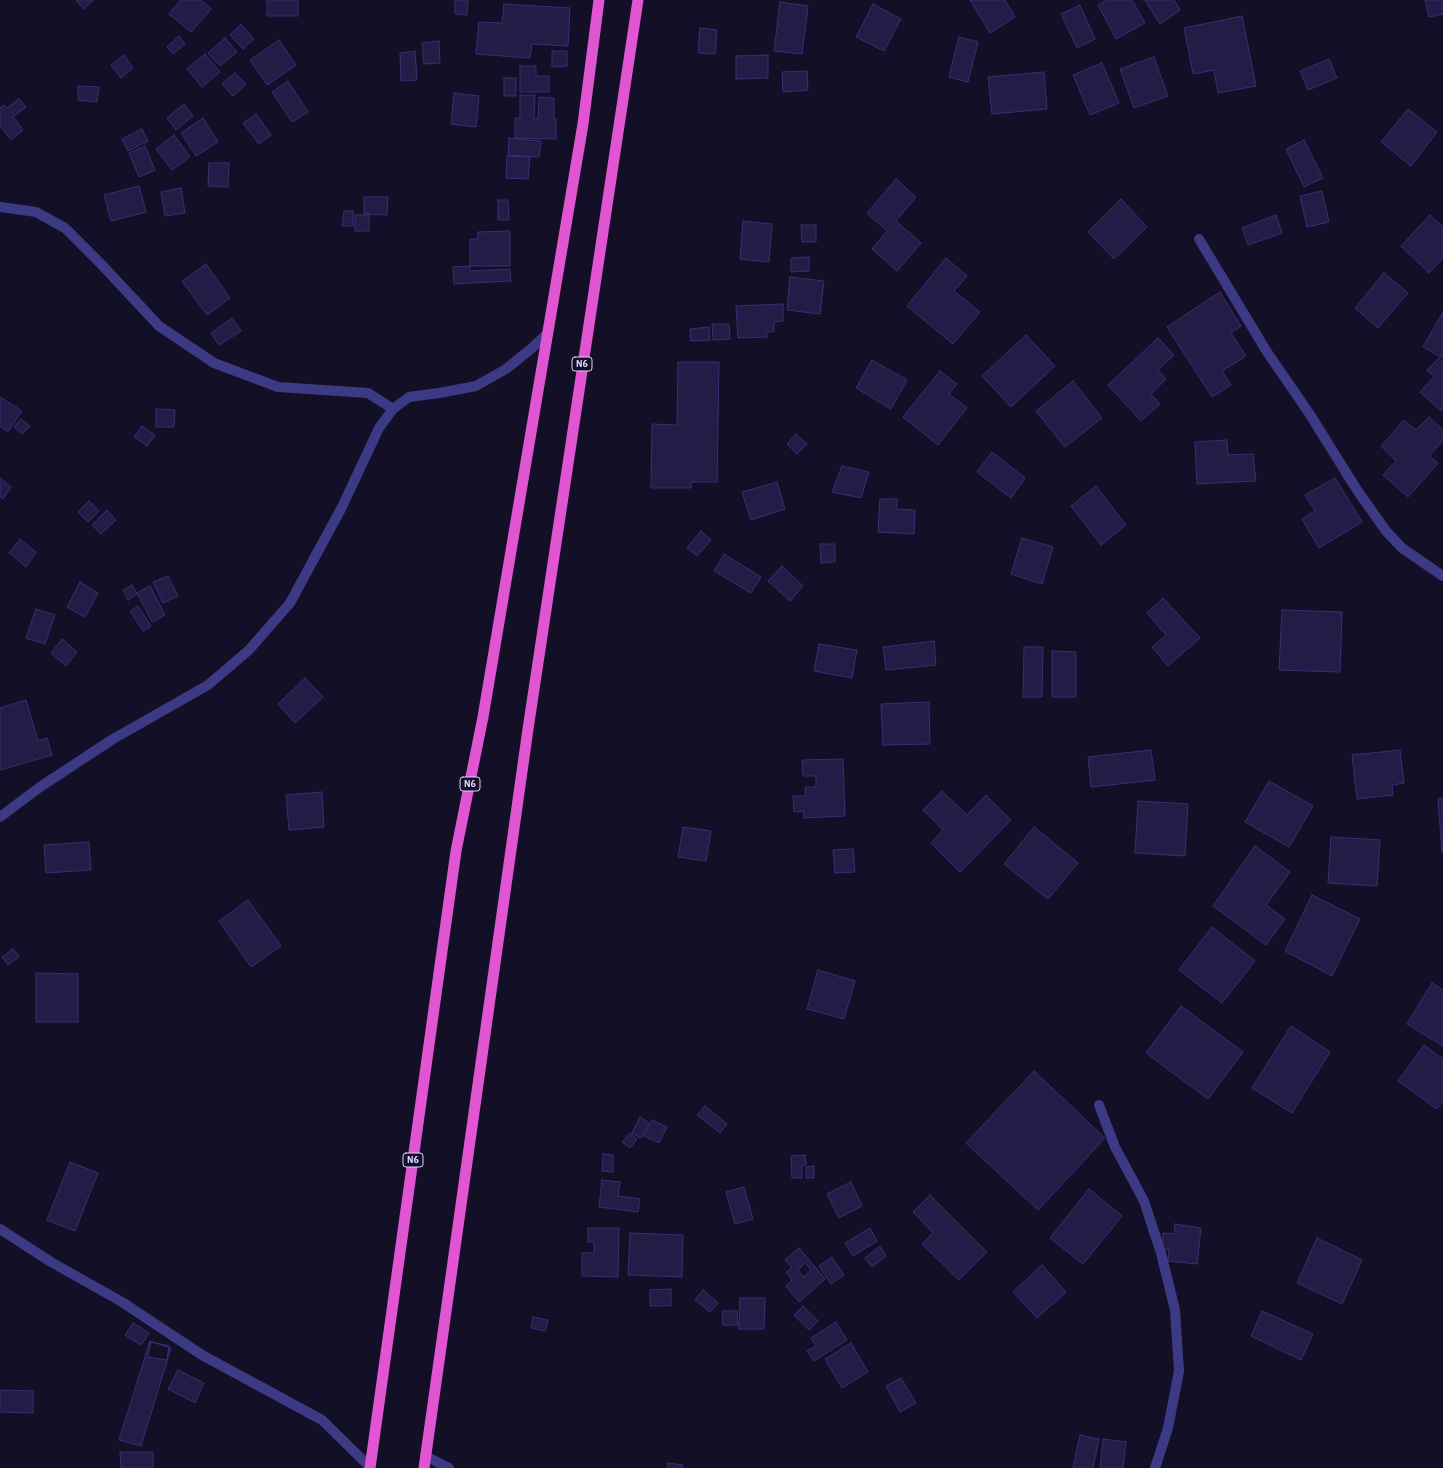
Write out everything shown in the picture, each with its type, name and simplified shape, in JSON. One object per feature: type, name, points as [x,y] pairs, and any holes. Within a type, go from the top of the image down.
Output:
[{"type":"highway","name":"N6","points":[[370,1467],[456,851],[484,717],[583,124],[599,0]]},
{"type":"highway","name":"N6","points":[[424,1468],[528,729],[638,0]]},
{"type":"street","points":[[0,207],[36,212],[65,228],[102,264],[159,326],[214,363],[278,387],[368,393],[393,409]]},
{"type":"street","points":[[1199,240],[1267,352],[1309,413],[1357,490],[1386,531],[1402,548],[1443,576]]},
{"type":"street","points":[[0,817],[40,787],[113,739],[208,685],[249,650],[290,603],[342,507],[379,428],[393,409],[409,397],[476,386],[506,369],[548,334]]},
{"type":"street","points":[[1099,1105],[1115,1147],[1144,1201],[1161,1253],[1175,1310],[1178,1372],[1168,1428],[1155,1468]]},
{"type":"street","points":[[0,1229],[51,1262],[122,1302],[202,1355],[322,1420],[370,1467]]},
{"type":"street","points":[[425,1456],[449,1468]]},
{"type":"building","points":[[76,0],[94,0],[83,9]]},
{"type":"building","points":[[181,0],[201,0],[211,9],[191,32],[169,14]]},
{"type":"building","points":[[267,0],[298,0],[298,16],[267,16]]},
{"type":"building","points":[[455,0],[468,0],[467,15],[455,14]]},
{"type":"building","points":[[970,0],[1005,0],[1015,17],[990,33]]},
{"type":"building","points":[[1107,0],[1132,0],[1145,23],[1116,39],[1098,5]]},
{"type":"building","points":[[1145,0],[1174,0],[1180,10],[1160,24]]},
{"type":"building","points":[[1425,0],[1443,0],[1443,14],[1429,17]]},
{"type":"building","points":[[780,2],[808,6],[802,54],[774,51]]},
{"type":"building","points":[[504,4],[570,8],[568,46],[532,44],[530,58],[476,54],[479,22],[502,23]]},
{"type":"building","points":[[873,4],[901,19],[884,51],[856,37]]},
{"type":"building","points":[[1080,5],[1095,39],[1077,48],[1061,14]]},
{"type":"building","points":[[1242,16],[1256,86],[1218,93],[1214,70],[1193,74],[1184,28]]},
{"type":"building","points":[[241,24],[254,39],[243,49],[230,35]]},
{"type":"building","points":[[700,28],[717,30],[715,54],[698,53]]},
{"type":"building","points":[[179,36],[185,44],[173,54],[167,47]]},
{"type":"building","points":[[959,37],[978,42],[968,82],[949,77]]},
{"type":"building","points":[[225,38],[237,52],[220,66],[208,53]]},
{"type":"building","points":[[279,40],[296,65],[267,85],[250,60]]},
{"type":"building","points":[[439,41],[440,63],[424,64],[422,43]]},
{"type":"building","points":[[415,51],[417,80],[401,81],[400,53]]},
{"type":"building","points":[[552,51],[567,51],[567,66],[552,67]]},
{"type":"building","points":[[205,54],[220,72],[202,87],[187,69]]},
{"type":"building","points":[[124,55],[133,68],[121,78],[111,65]]},
{"type":"building","points":[[768,55],[768,78],[736,79],[736,56]]},
{"type":"building","points":[[1154,57],[1168,96],[1134,108],[1120,69]]},
{"type":"building","points":[[1329,59],[1337,78],[1308,90],[1300,71]]},
{"type":"building","points":[[1102,63],[1119,103],[1090,115],[1073,75]]},
{"type":"building","points":[[520,66],[536,66],[536,76],[549,76],[549,92],[520,92]]},
{"type":"building","points":[[807,71],[808,90],[783,92],[782,72]]},
{"type":"building","points":[[1044,72],[1047,109],[992,114],[988,77]]},
{"type":"building","points":[[235,73],[246,84],[233,96],[222,84]]},
{"type":"building","points":[[504,78],[516,78],[516,96],[504,96]]},
{"type":"building","points":[[288,81],[308,112],[292,122],[272,92]]},
{"type":"building","points":[[78,86],[99,87],[97,102],[78,100]]},
{"type":"building","points":[[454,93],[479,96],[476,127],[451,124]]},
{"type":"building","points":[[520,95],[535,95],[534,119],[538,119],[539,97],[554,98],[556,139],[515,138],[515,118],[520,118]]},
{"type":"building","points":[[19,99],[26,107],[13,117],[23,130],[11,140],[0,126],[0,108],[4,105],[7,108]]},
{"type":"building","points":[[184,104],[193,116],[176,130],[167,118]]},
{"type":"building","points":[[1408,109],[1437,132],[1411,166],[1381,142]]},
{"type":"building","points":[[256,114],[271,135],[259,144],[243,123]]},
{"type":"building","points":[[203,118],[218,142],[196,156],[181,133]]},
{"type":"building","points":[[142,129],[148,141],[128,151],[122,139]]},
{"type":"building","points":[[174,135],[190,157],[172,170],[156,149]]},
{"type":"building","points":[[509,138],[541,141],[539,157],[508,155]]},
{"type":"building","points":[[1304,140],[1323,178],[1304,187],[1286,149]]},
{"type":"building","points":[[145,146],[155,170],[139,177],[129,153]]},
{"type":"building","points":[[507,156],[530,157],[528,179],[506,178]]},
{"type":"building","points":[[209,163],[229,163],[228,187],[208,186]]},
{"type":"building","points":[[896,179],[916,197],[896,221],[921,243],[897,271],[872,249],[887,231],[867,213]]},
{"type":"building","points":[[139,186],[146,212],[111,221],[104,195]]},
{"type":"building","points":[[181,188],[185,213],[165,216],[161,192]]},
{"type":"building","points":[[1322,191],[1329,222],[1307,227],[1300,196]]},
{"type":"building","points":[[364,197],[388,197],[387,215],[364,214]]},
{"type":"building","points":[[1121,199],[1147,227],[1114,259],[1088,232]]},
{"type":"building","points":[[498,200],[508,200],[509,220],[498,220]]},
{"type":"building","points":[[344,211],[353,211],[353,226],[342,226]]},
{"type":"building","points":[[355,215],[369,215],[369,231],[355,231]]},
{"type":"building","points":[[1276,215],[1282,233],[1248,245],[1242,228]]},
{"type":"building","points":[[1430,215],[1443,227],[1443,258],[1429,273],[1401,246]]},
{"type":"building","points":[[743,221],[772,224],[769,262],[740,259]]},
{"type":"building","points":[[801,225],[816,225],[816,242],[802,242]]},
{"type":"building","points":[[510,231],[510,266],[470,266],[470,239],[478,239],[478,232]]},
{"type":"building","points":[[809,257],[809,271],[791,272],[791,258]]},
{"type":"building","points":[[946,258],[967,276],[954,291],[980,312],[953,344],[907,306]]},
{"type":"building","points":[[206,264],[230,298],[207,315],[182,281]]},
{"type":"building","points":[[470,266],[470,271],[510,269],[511,281],[454,284],[453,267]]},
{"type":"building","points":[[1384,273],[1408,293],[1378,328],[1355,308]]},
{"type":"building","points":[[790,277],[824,281],[820,314],[787,310]]},
{"type":"building","points":[[1220,292],[1241,326],[1231,333],[1246,356],[1222,371],[1231,385],[1212,397],[1167,327]]},
{"type":"building","points":[[783,304],[783,321],[774,322],[774,332],[766,332],[767,337],[738,338],[736,306]]},
{"type":"building","points":[[1443,312],[1443,358],[1423,347]]},
{"type":"building","points":[[232,318],[241,331],[219,345],[211,333]]},
{"type":"building","points":[[712,324],[729,324],[730,339],[713,340]]},
{"type":"building","points":[[709,327],[710,340],[691,341],[690,329]]},
{"type":"building","points":[[1026,335],[1055,366],[1011,407],[982,376]]},
{"type":"building","points":[[1158,338],[1174,355],[1158,370],[1166,379],[1151,394],[1160,404],[1141,421],[1108,385]]},
{"type":"building","points":[[1439,358],[1443,362],[1443,409],[1441,411],[1420,392],[1434,377],[1427,370]]},
{"type":"building","points":[[872,360],[907,380],[891,409],[856,388]]},
{"type":"building","points":[[678,362],[719,362],[717,482],[691,482],[691,488],[651,488],[652,424],[677,425]]},
{"type":"building","points":[[940,371],[957,384],[949,394],[967,408],[938,445],[903,417]]},
{"type":"building","points":[[1073,381],[1102,418],[1065,447],[1036,411]]},
{"type":"building","points":[[0,397],[22,411],[8,432],[0,426]]},
{"type":"building","points":[[156,409],[175,410],[174,427],[156,427]]},
{"type":"building","points":[[1429,417],[1443,430],[1443,441],[1429,456],[1438,463],[1408,497],[1383,475],[1396,461],[1381,446],[1404,420],[1416,430]]},
{"type":"building","points":[[21,419],[30,426],[22,434],[14,427]]},
{"type":"building","points":[[142,426],[155,435],[147,446],[134,437]]},
{"type":"building","points":[[796,434],[807,444],[797,454],[787,444]]},
{"type":"building","points":[[1227,440],[1228,455],[1253,454],[1256,481],[1197,484],[1195,442]]},
{"type":"building","points":[[992,452],[1025,478],[1011,498],[977,472]]},
{"type":"building","points":[[842,466],[869,472],[861,498],[832,492]]},
{"type":"building","points":[[0,478],[11,487],[3,499],[0,496]]},
{"type":"building","points":[[1335,478],[1362,522],[1319,548],[1302,519],[1315,511],[1305,495]]},
{"type":"building","points":[[777,482],[785,509],[751,520],[742,492]]},
{"type":"building","points":[[1096,486],[1126,525],[1101,545],[1071,506]]},
{"type":"building","points":[[880,499],[897,499],[897,509],[915,510],[914,534],[878,532]]},
{"type":"building","points":[[89,501],[99,511],[88,522],[78,512]]},
{"type":"building","points":[[107,510],[116,520],[101,534],[92,525]]},
{"type":"building","points":[[701,531],[711,540],[697,556],[687,548]]},
{"type":"building","points":[[1022,538],[1053,547],[1042,584],[1011,574]]},
{"type":"building","points":[[20,539],[36,552],[26,567],[9,553]]},
{"type":"building","points":[[820,544],[835,544],[835,562],[821,563]]},
{"type":"building","points":[[724,554],[761,577],[751,593],[714,571]]},
{"type":"building","points":[[782,566],[803,586],[790,601],[768,581]]},
{"type":"building","points":[[168,576],[178,596],[163,603],[153,582]]},
{"type":"building","points":[[80,582],[98,593],[85,617],[67,607]]},
{"type":"building","points":[[132,585],[137,594],[128,600],[123,590]]},
{"type":"building","points":[[150,586],[165,615],[152,622],[137,593]]},
{"type":"building","points":[[1163,598],[1200,638],[1168,666],[1152,647],[1166,635],[1147,613]]},
{"type":"building","points":[[138,606],[151,626],[143,631],[130,611]]},
{"type":"building","points":[[36,609],[55,615],[45,644],[26,638]]},
{"type":"building","points":[[1282,610],[1342,612],[1340,672],[1279,670]]},
{"type":"building","points":[[62,639],[77,652],[66,666],[51,653]]},
{"type":"building","points":[[934,641],[936,665],[886,670],[883,647]]},
{"type":"building","points":[[819,644],[857,650],[852,678],[814,671]]},
{"type":"building","points":[[1024,647],[1043,647],[1042,697],[1023,697]]},
{"type":"building","points":[[1052,651],[1076,652],[1076,697],[1052,697]]},
{"type":"building","points":[[305,678],[323,697],[295,723],[278,704]]},
{"type":"building","points":[[26,700],[38,741],[47,738],[52,755],[0,770],[0,708]]},
{"type":"building","points":[[929,702],[930,744],[883,745],[881,704]]},
{"type":"building","points":[[1151,750],[1155,780],[1091,787],[1088,757]]},
{"type":"building","points":[[1400,750],[1404,783],[1392,785],[1393,795],[1357,799],[1352,755]]},
{"type":"building","points":[[843,759],[845,816],[804,818],[804,811],[794,812],[793,796],[806,796],[805,787],[816,787],[816,776],[803,776],[802,760]]},
{"type":"building","points":[[1269,781],[1313,806],[1289,847],[1245,822]]},
{"type":"building","points":[[942,791],[967,815],[986,795],[1011,820],[960,872],[931,843],[943,830],[923,810]]},
{"type":"building","points":[[322,792],[324,827],[289,830],[286,795]]},
{"type":"building","points":[[1443,798],[1443,853],[1442,853],[1438,799]]},
{"type":"building","points":[[1138,801],[1188,804],[1185,856],[1135,853]]},
{"type":"building","points":[[683,827],[711,831],[706,861],[678,857]]},
{"type":"building","points":[[1034,827],[1078,863],[1048,899],[1004,864]]},
{"type":"building","points":[[1331,837],[1380,840],[1377,886],[1328,883]]},
{"type":"building","points":[[89,842],[91,870],[46,873],[44,845]]},
{"type":"building","points":[[1255,846],[1290,872],[1266,905],[1285,919],[1266,945],[1213,906]]},
{"type":"building","points":[[853,849],[855,872],[835,873],[833,850]]},
{"type":"building","points":[[1312,895],[1360,919],[1332,976],[1285,951]]},
{"type":"building","points":[[248,900],[281,946],[251,967],[219,921]]},
{"type":"building","points":[[1212,927],[1255,961],[1222,1003],[1179,970]]},
{"type":"building","points":[[13,949],[19,957],[8,965],[2,957]]},
{"type":"building","points":[[818,970],[855,981],[844,1019],[807,1009]]},
{"type":"building","points":[[36,973],[78,974],[78,1022],[36,1022]]},
{"type":"building","points":[[1432,983],[1443,990],[1443,1046],[1407,1024]]},
{"type":"building","points":[[1181,1006],[1243,1052],[1208,1099],[1146,1053]]},
{"type":"building","points":[[1291,1026],[1330,1052],[1292,1113],[1252,1088]]},
{"type":"building","points":[[1424,1045],[1443,1059],[1443,1101],[1437,1109],[1398,1081]]},
{"type":"building","points":[[1034,1071],[1105,1138],[1038,1210],[966,1143]]},
{"type":"building","points":[[705,1106],[727,1124],[720,1133],[697,1115]]},
{"type":"building","points":[[640,1117],[649,1123],[641,1138],[632,1133]]},
{"type":"building","points":[[652,1120],[667,1127],[659,1143],[644,1136]]},
{"type":"building","points":[[630,1133],[637,1139],[630,1148],[622,1142]]},
{"type":"building","points":[[603,1154],[613,1155],[613,1172],[602,1171]]},
{"type":"building","points":[[805,1155],[806,1165],[802,1165],[802,1178],[792,1178],[791,1156]]},
{"type":"building","points":[[70,1162],[98,1173],[75,1231],[47,1220]]},
{"type":"building","points":[[814,1166],[814,1178],[806,1178],[806,1167]]},
{"type":"building","points":[[602,1180],[620,1182],[618,1196],[640,1199],[638,1212],[599,1207]]},
{"type":"building","points":[[851,1182],[862,1206],[839,1218],[827,1194]]},
{"type":"building","points":[[744,1187],[753,1219],[735,1224],[726,1192]]},
{"type":"building","points":[[1089,1189],[1122,1216],[1083,1264],[1050,1238]]},
{"type":"building","points":[[930,1195],[987,1252],[959,1280],[922,1244],[933,1233],[913,1212]]},
{"type":"building","points":[[1175,1224],[1201,1228],[1197,1264],[1168,1261],[1169,1250],[1162,1249],[1163,1233],[1174,1234]]},
{"type":"building","points":[[588,1228],[619,1228],[618,1277],[582,1276],[582,1253],[594,1253],[594,1242],[588,1242]]},
{"type":"building","points":[[870,1228],[877,1241],[853,1256],[845,1243]]},
{"type":"building","points":[[630,1233],[683,1235],[682,1277],[628,1275]]},
{"type":"building","points":[[1317,1238],[1362,1260],[1342,1304],[1297,1283]]},
{"type":"building","points":[[880,1246],[886,1256],[872,1267],[865,1258]]},
{"type":"building","points":[[799,1248],[825,1279],[799,1302],[786,1286],[792,1280],[786,1272],[792,1268],[785,1260]],"holes":[[[805,1263],[811,1270],[804,1277],[798,1270]]]},
{"type":"building","points":[[832,1257],[844,1275],[831,1284],[819,1266]]},
{"type":"building","points":[[1042,1265],[1066,1292],[1037,1318],[1013,1292]]},
{"type":"building","points":[[671,1289],[671,1306],[650,1306],[650,1290]]},
{"type":"building","points":[[703,1290],[718,1303],[710,1312],[695,1300]]},
{"type":"building","points":[[740,1298],[765,1298],[764,1329],[739,1329]]},
{"type":"building","points":[[803,1306],[818,1321],[809,1330],[794,1315]]},
{"type":"building","points":[[722,1311],[737,1311],[738,1325],[723,1325]]},
{"type":"building","points":[[1262,1311],[1313,1334],[1301,1360],[1251,1336]]},
{"type":"building","points":[[533,1317],[548,1320],[545,1331],[531,1328]]},
{"type":"building","points":[[836,1322],[847,1340],[814,1361],[807,1351],[816,1346],[811,1338]]},
{"type":"building","points":[[133,1323],[149,1333],[141,1345],[125,1335]]},
{"type":"building","points":[[150,1341],[171,1348],[141,1446],[119,1440]]},
{"type":"building","points":[[151,1342],[169,1346],[167,1360],[148,1357]]},
{"type":"building","points":[[851,1343],[868,1372],[842,1388],[825,1359]]},
{"type":"building","points":[[178,1370],[204,1383],[195,1403],[168,1389]]},
{"type":"building","points":[[901,1378],[916,1403],[900,1412],[886,1386]]},
{"type":"building","points":[[0,1390],[33,1391],[33,1413],[0,1412]]},
{"type":"building","points":[[1080,1435],[1099,1439],[1093,1468],[1073,1468]]},
{"type":"building","points":[[1103,1439],[1126,1442],[1123,1468],[1100,1468]]},
{"type":"building","points":[[120,1452],[153,1452],[153,1468],[121,1468]]},
{"type":"building","points":[[668,1463],[683,1465],[682,1468],[667,1468]]}]
